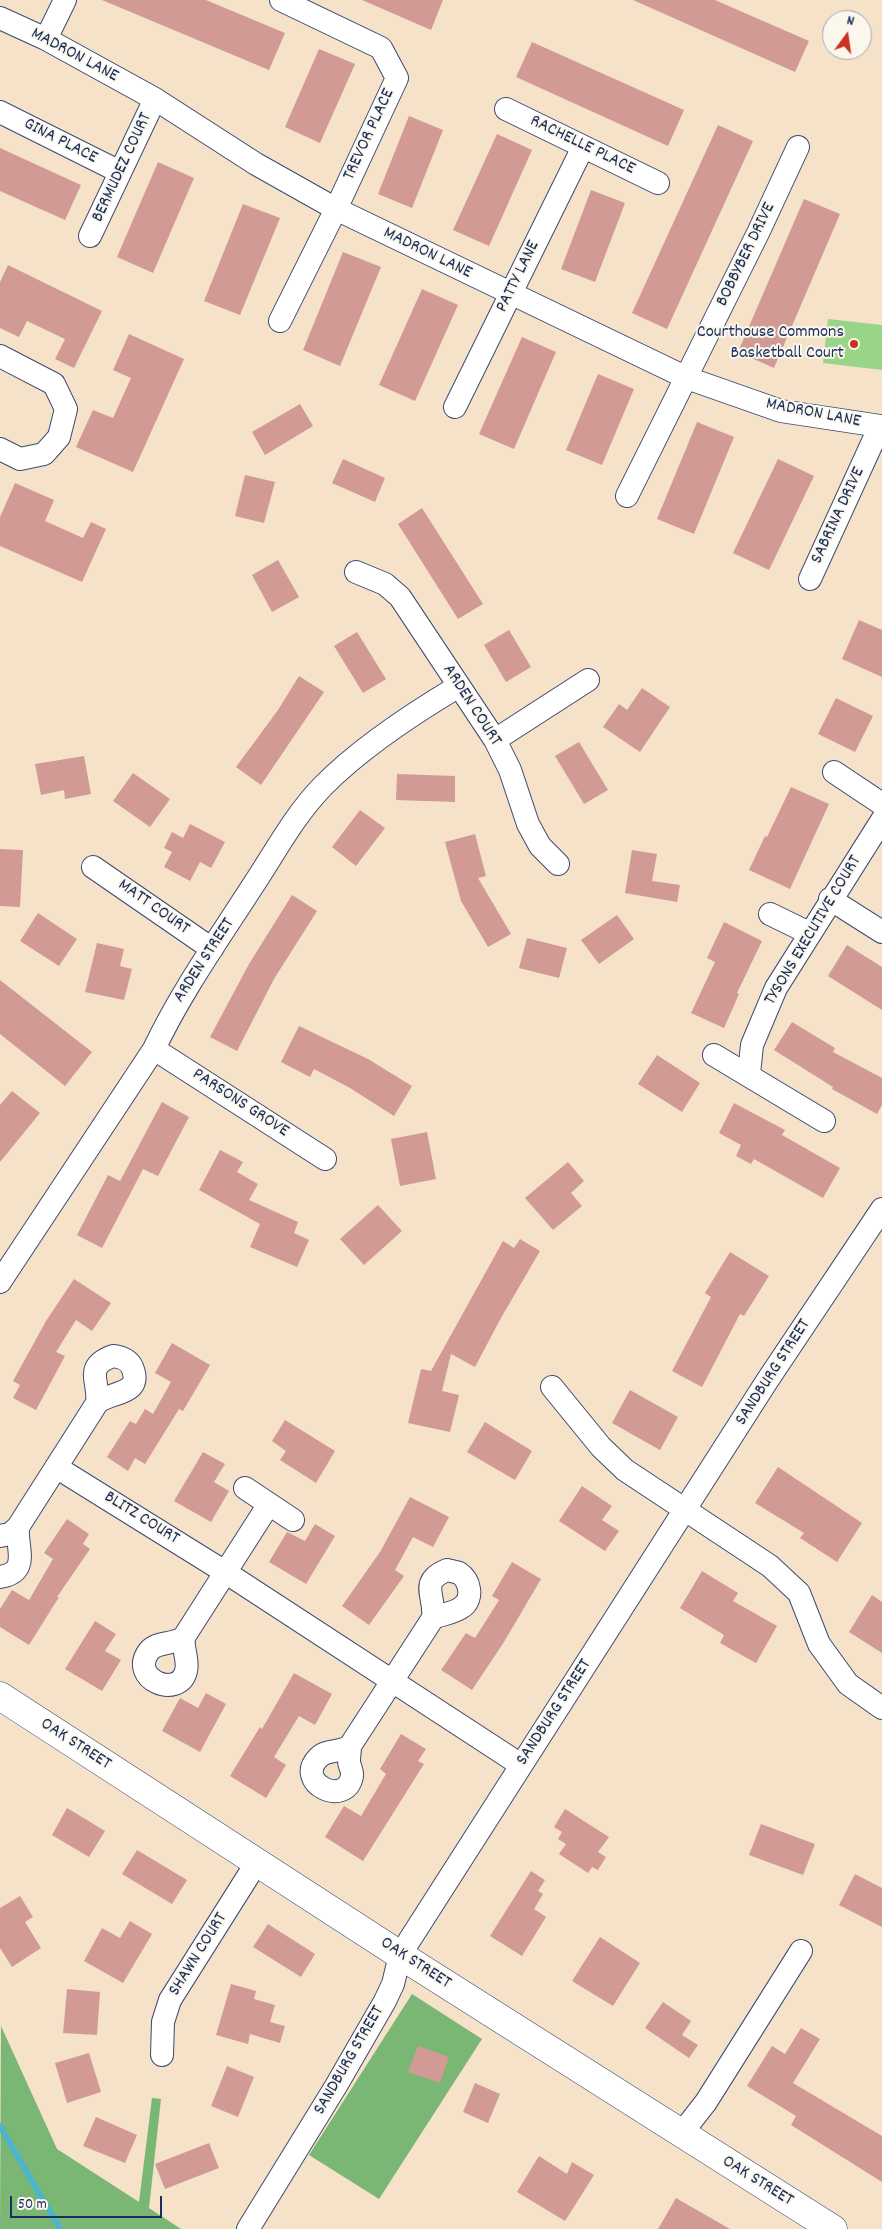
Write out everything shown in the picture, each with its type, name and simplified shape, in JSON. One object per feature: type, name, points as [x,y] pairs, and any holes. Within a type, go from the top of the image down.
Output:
[{"type":"street","points":[[46,39],[65,0]]},
{"type":"street","name":"TREVOR PLACE","points":[[280,321],[336,209],[396,78],[380,48],[281,0]]},
{"type":"street","name":"MADRON LANE","points":[[0,18],[46,39],[155,99],[256,164],[336,209],[511,295],[687,378],[781,411],[880,426]]},
{"type":"street","name":"BERMUDEZ COURT","points":[[90,236],[155,99]]},
{"type":"street","name":"RACHELLE PLACE","points":[[506,109],[658,183]]},
{"type":"street","name":"GINA PLACE","points":[[0,112],[120,172]]},
{"type":"street","name":"PATTY LANE","points":[[455,407],[583,147]]},
{"type":"street","name":"BOBBYBER DRIVE","points":[[627,496],[687,378],[798,147]]},
{"type":"street","points":[[0,356],[54,384],[66,409],[59,437],[44,454],[20,459],[0,449]]},
{"type":"street","name":"SABRINA DRIVE","points":[[810,579],[880,426]]},
{"type":"street","name":"ARDEN COURT","points":[[356,572],[385,584],[400,597],[495,740],[510,770],[528,824],[540,846],[558,864]]},
{"type":"street","points":[[495,740],[588,680]]},
{"type":"street","name":"ARDEN STREET","points":[[0,1282],[154,1049],[171,1014],[295,820],[320,789],[348,762],[459,686]]},
{"type":"street","points":[[834,772],[882,804]]},
{"type":"street","name":"TYSONS EXECUTIVE COURT","points":[[749,1074],[752,1045],[776,988],[830,899],[882,820]]},
{"type":"street","name":"MATT COURT","points":[[93,867],[212,949]]},
{"type":"street","points":[[830,899],[882,932]]},
{"type":"street","points":[[770,914],[809,933]]},
{"type":"street","name":"PARSONS GROVE","points":[[154,1049],[325,1159]]},
{"type":"street","points":[[714,1055],[749,1074],[824,1121]]},
{"type":"street","name":"SANDBURG STREET","points":[[248,2229],[336,2086],[385,2001],[393,1984],[400,1955],[767,1381],[882,1209]]},
{"type":"street","points":[[552,1387],[601,1447],[625,1470],[770,1566],[799,1592],[819,1644],[848,1684],[882,1708]]},
{"type":"street","points":[[0,1577],[10,1574],[19,1565],[21,1557],[17,1538],[9,1532],[56,1467],[97,1403]]},
{"type":"street","name":"BLITZ COURT","points":[[56,1467],[225,1572],[521,1766]]},
{"type":"street","points":[[244,1488],[293,1520]]},
{"type":"street","points":[[184,1637],[269,1504]]},
{"type":"street","points":[[350,1746],[432,1618]]},
{"type":"street","name":"OAK STREET","points":[[0,1696],[400,1955],[833,2229]]},
{"type":"street","name":"SHAWN COURT","points":[[162,2055],[163,2022],[170,2000],[257,1862]]},
{"type":"street","points":[[681,2134],[706,2102],[743,2041],[802,1951]]},
{"type":"green space","name":"Courthouse Commons Basketball Court","points":[[828,319],[882,325],[882,370],[823,363]]},
{"type":"green space","points":[[412,1994],[482,2039],[379,2199],[309,2155]]},
{"type":"green space","points":[[1,2026],[57,2149],[139,2202],[152,2098],[161,2099],[149,2208],[181,2229],[0,2229]]},
{"type":"building","points":[[102,0],[206,0],[285,33],[269,70]]},
{"type":"building","points":[[362,0],[443,0],[431,30]]},
{"type":"building","points":[[633,0],[715,0],[809,41],[795,72]]},
{"type":"building","points":[[532,42],[684,110],[668,146],[516,77]]},
{"type":"building","points":[[319,49],[355,64],[320,143],[285,127]]},
{"type":"building","points":[[409,116],[443,130],[412,208],[378,194]]},
{"type":"building","points":[[718,125],[753,141],[667,329],[632,313]]},
{"type":"building","points":[[497,134],[532,150],[489,246],[453,230]]},
{"type":"building","points":[[0,148],[81,185],[65,220],[0,191]]},
{"type":"building","points":[[158,162],[194,178],[153,273],[117,257]]},
{"type":"building","points":[[591,190],[625,203],[595,282],[561,269]]},
{"type":"building","points":[[804,199],[840,214],[774,368],[738,352]]},
{"type":"building","points":[[243,204],[280,218],[240,315],[204,301]]},
{"type":"building","points":[[343,252],[381,267],[340,366],[303,350]]},
{"type":"building","points":[[8,265],[102,311],[74,368],[55,359],[65,339],[27,321],[19,337],[0,328],[0,282]]},
{"type":"building","points":[[422,289],[458,305],[415,401],[379,385]]},
{"type":"building","points":[[129,334],[184,359],[133,472],[76,447],[93,410],[113,418],[131,378],[113,370]]},
{"type":"building","points":[[522,337],[556,352],[514,449],[479,434]]},
{"type":"building","points":[[598,374],[634,389],[602,465],[566,450]]},
{"type":"building","points":[[300,404],[313,426],[265,455],[252,432]]},
{"type":"building","points":[[697,422],[734,437],[694,534],[657,519]]},
{"type":"building","points":[[343,459],[385,478],[375,502],[332,483]]},
{"type":"building","points":[[778,459],[814,476],[769,570],[733,553]]},
{"type":"building","points":[[245,475],[275,482],[264,523],[235,516]]},
{"type":"building","points":[[15,483],[54,500],[45,521],[83,538],[91,522],[106,529],[82,582],[0,546],[0,517]]},
{"type":"building","points":[[422,508],[483,604],[458,619],[398,524]]},
{"type":"building","points":[[278,560],[299,597],[272,612],[252,575]]},
{"type":"building","points":[[859,620],[882,630],[882,677],[842,659]]},
{"type":"building","points":[[509,630],[531,667],[506,682],[484,645]]},
{"type":"building","points":[[357,632],[386,679],[363,693],[334,646]]},
{"type":"building","points":[[299,676],[324,692],[261,785],[236,767],[278,710]]},
{"type":"building","points":[[642,688],[670,707],[640,752],[603,727],[619,704],[627,710]]},
{"type":"building","points":[[836,698],[873,716],[855,752],[818,734]]},
{"type":"building","points":[[579,742],[608,790],[584,804],[555,756]]},
{"type":"building","points":[[84,756],[91,794],[65,799],[64,790],[41,795],[35,764]]},
{"type":"building","points":[[133,773],[170,799],[150,827],[113,801]]},
{"type":"building","points":[[397,774],[455,776],[455,802],[396,800]]},
{"type":"building","points":[[791,787],[829,804],[790,889],[749,870]]},
{"type":"building","points":[[360,810],[385,828],[356,866],[332,847]]},
{"type":"building","points":[[190,824],[225,842],[211,868],[200,862],[190,881],[164,867],[172,852],[164,848],[172,832],[183,838]]},
{"type":"building","points":[[475,834],[486,876],[478,878],[511,934],[488,947],[461,901],[445,842]]},
{"type":"building","points":[[0,849],[23,850],[20,907],[0,906]]},
{"type":"building","points":[[632,850],[657,854],[652,881],[680,885],[677,902],[625,893]]},
{"type":"building","points":[[292,895],[317,911],[274,979],[237,1051],[210,1037],[249,964]]},
{"type":"building","points":[[38,913],[77,939],[59,966],[20,941]]},
{"type":"building","points":[[617,915],[634,939],[599,964],[581,940]]},
{"type":"building","points":[[724,922],[762,941],[737,993],[739,994],[724,1028],[691,1013],[715,962],[707,958]]},
{"type":"building","points":[[527,938],[567,948],[559,978],[519,968]]},
{"type":"building","points":[[97,943],[124,949],[120,966],[132,969],[124,1000],[85,992]]},
{"type":"building","points":[[847,945],[882,967],[882,1010],[828,976]]},
{"type":"building","points":[[0,980],[92,1052],[65,1086],[0,1034]]},
{"type":"building","points":[[792,1022],[835,1048],[833,1052],[882,1078],[882,1105],[877,1114],[832,1089],[833,1087],[774,1050]]},
{"type":"building","points":[[299,1026],[368,1059],[412,1086],[394,1116],[350,1088],[314,1069],[310,1077],[281,1062]]},
{"type":"building","points":[[657,1055],[700,1083],[682,1112],[638,1084]]},
{"type":"building","points":[[12,1091],[40,1113],[0,1162],[0,1105]]},
{"type":"building","points":[[162,1102],[189,1117],[158,1176],[143,1169],[102,1248],[77,1235],[108,1175],[120,1181]]},
{"type":"building","points":[[734,1103],[785,1130],[782,1135],[840,1168],[823,1198],[754,1159],[751,1164],[736,1156],[741,1145],[719,1133]]},
{"type":"building","points":[[427,1132],[436,1179],[400,1186],[391,1139]]},
{"type":"building","points":[[220,1150],[243,1162],[237,1172],[258,1184],[249,1200],[298,1222],[294,1233],[309,1240],[297,1267],[250,1247],[260,1224],[199,1190]]},
{"type":"building","points":[[568,1162],[584,1181],[571,1193],[582,1206],[553,1230],[525,1198]]},
{"type":"building","points":[[378,1205],[402,1231],[364,1265],[340,1239]]},
{"type":"building","points":[[520,1239],[540,1251],[475,1367],[451,1354],[442,1391],[459,1395],[450,1432],[408,1423],[421,1369],[431,1371],[503,1241],[514,1248]]},
{"type":"building","points":[[730,1252],[769,1276],[744,1316],[740,1314],[702,1387],[672,1371],[711,1297],[705,1293]]},
{"type":"building","points":[[74,1279],[111,1303],[92,1331],[76,1320],[56,1352],[65,1356],[36,1410],[13,1398],[20,1385],[13,1381],[46,1321]]},
{"type":"building","points":[[172,1343],[210,1365],[183,1411],[179,1409],[145,1464],[135,1458],[128,1471],[107,1457],[130,1421],[136,1424],[145,1409],[153,1414],[171,1382],[155,1373]]},
{"type":"building","points":[[630,1390],[678,1417],[660,1450],[612,1423]]},
{"type":"building","points":[[285,1420],[335,1451],[316,1483],[280,1460],[286,1451],[272,1441]]},
{"type":"building","points":[[485,1422],[532,1451],[515,1480],[467,1452]]},
{"type":"building","points":[[203,1452],[225,1464],[214,1482],[229,1491],[211,1522],[174,1501]]},
{"type":"building","points":[[778,1467],[862,1523],[837,1562],[800,1538],[804,1533],[755,1503]]},
{"type":"building","points":[[582,1486],[612,1506],[602,1520],[619,1531],[605,1551],[559,1521]]},
{"type":"building","points":[[410,1497],[449,1517],[433,1547],[413,1537],[395,1570],[404,1576],[369,1625],[342,1606],[380,1552]]},
{"type":"building","points":[[67,1519],[89,1534],[83,1544],[90,1549],[57,1597],[59,1597],[29,1645],[0,1627],[0,1609],[12,1590],[29,1600],[53,1559],[44,1553]]},
{"type":"building","points":[[315,1524],[335,1536],[306,1584],[269,1562],[287,1532],[305,1541]]},
{"type":"building","points":[[512,1562],[541,1579],[504,1642],[472,1690],[441,1670],[466,1633],[475,1638],[499,1600],[492,1596]]},
{"type":"building","points":[[702,1571],[738,1593],[733,1601],[777,1626],[756,1663],[720,1643],[724,1635],[680,1608]]},
{"type":"building","points":[[872,1595],[882,1602],[882,1653],[849,1632]]},
{"type":"building","points":[[95,1621],[116,1634],[105,1651],[121,1660],[102,1691],[65,1669]]},
{"type":"building","points":[[294,1673],[332,1694],[315,1725],[299,1716],[274,1757],[286,1765],[266,1798],[230,1776],[260,1727],[262,1729]]},
{"type":"building","points":[[206,1693],[226,1704],[200,1752],[162,1731],[180,1698],[198,1708]]},
{"type":"building","points":[[401,1734],[426,1749],[418,1761],[424,1764],[363,1861],[325,1837],[344,1806],[361,1816],[386,1774],[380,1769]]},
{"type":"building","points":[[67,1808],[105,1831],[89,1857],[52,1835]]},
{"type":"building","points":[[565,1809],[609,1837],[598,1852],[606,1857],[598,1870],[592,1867],[588,1873],[559,1854],[566,1844],[558,1839],[562,1832],[554,1827]]},
{"type":"building","points":[[761,1824],[815,1844],[803,1875],[749,1855]]},
{"type":"building","points":[[137,1850],[187,1880],[172,1904],[122,1874]]},
{"type":"building","points":[[531,1871],[545,1880],[538,1891],[543,1894],[534,1909],[546,1917],[522,1956],[490,1936]]},
{"type":"building","points":[[855,1874],[882,1888],[882,1927],[839,1905]]},
{"type":"building","points":[[20,1896],[33,1917],[25,1922],[41,1948],[12,1967],[0,1948],[0,1908]]},
{"type":"building","points":[[130,1921],[152,1934],[123,1983],[84,1961],[102,1928],[120,1938]]},
{"type":"building","points":[[268,1924],[315,1954],[301,1977],[253,1947]]},
{"type":"building","points":[[600,1937],[640,1963],[613,2006],[572,1981]]},
{"type":"building","points":[[231,1984],[256,1991],[254,1999],[275,2005],[270,2022],[285,2026],[280,2043],[250,2034],[248,2044],[216,2035]]},
{"type":"building","points":[[67,1989],[100,1992],[97,2035],[63,2033]]},
{"type":"building","points":[[663,2002],[691,2021],[682,2035],[698,2045],[689,2058],[645,2028]]},
{"type":"building","points":[[801,2028],[820,2039],[793,2083],[882,2136],[882,2182],[791,2125],[796,2116],[747,2086],[772,2046],[785,2054]]},
{"type":"building","points":[[418,2046],[449,2057],[440,2083],[408,2072]]},
{"type":"building","points":[[89,2053],[101,2092],[67,2103],[55,2063]]},
{"type":"building","points":[[227,2066],[254,2077],[238,2117],[211,2106]]},
{"type":"building","points":[[475,2083],[500,2094],[488,2123],[463,2112]]},
{"type":"building","points":[[96,2117],[137,2135],[125,2163],[83,2146]]},
{"type":"building","points":[[209,2143],[219,2168],[165,2189],[155,2164]]},
{"type":"building","points":[[539,2156],[567,2174],[572,2162],[594,2175],[565,2221],[517,2192]]},
{"type":"building","points":[[676,2198],[730,2229],[658,2229]]},
{"type":"waterway","points":[[0,2126],[60,2229]]},
{"type":"place","name":"Courthouse Commons Basketball Court","points":[[854,344]]}]
